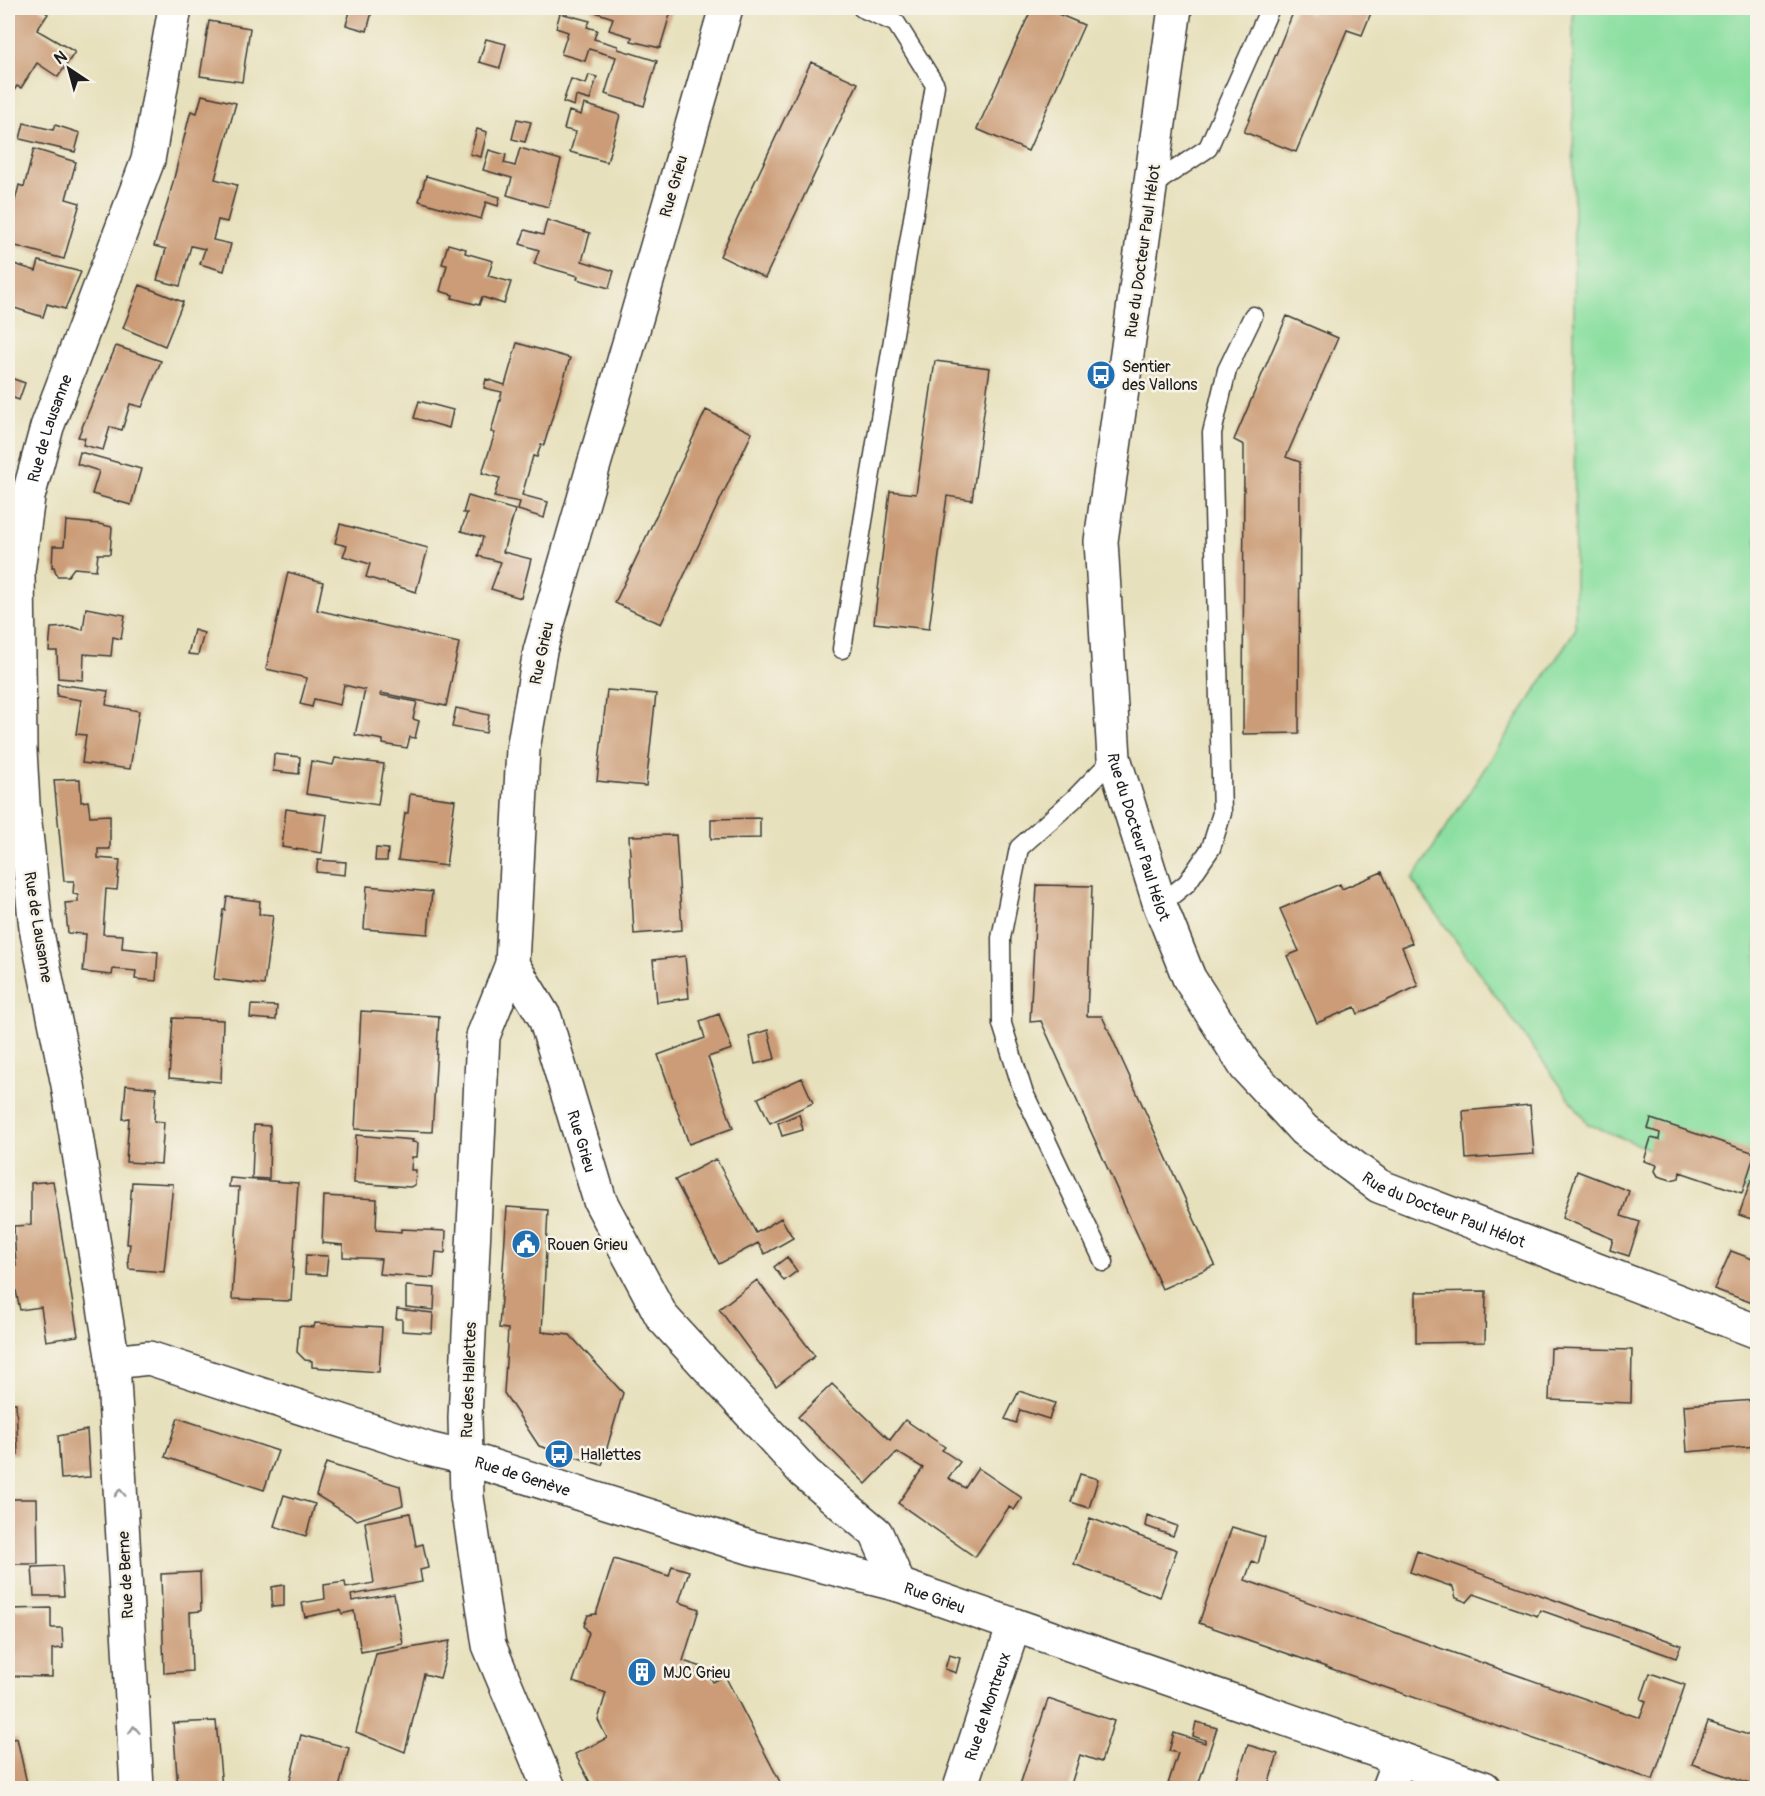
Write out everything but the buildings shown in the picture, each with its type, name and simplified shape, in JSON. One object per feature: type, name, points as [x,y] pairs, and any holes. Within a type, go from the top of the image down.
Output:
[{"type":"street","name":"Rue de Lausanne","points":[[113,1362],[68,1085],[36,928],[23,804],[20,750],[18,571],[28,497],[47,427],[148,160],[175,8]]},
{"type":"street","name":"Rue Grieu","points":[[726,8],[540,651],[523,749],[512,964],[544,1018],[600,1200],[662,1317],[805,1473],[876,1533],[899,1585],[1014,1625],[1394,1774],[1484,1788]]},
{"type":"street","name":"Rue du Docteur Paul Hélot","points":[[1175,8],[1101,541],[1114,758],[1160,904],[1189,978],[1246,1067],[1304,1130],[1379,1186],[1758,1332]]},
{"type":"street","name":"Rue des Hallettes","points":[[512,964],[483,1036],[465,1418],[467,1497],[489,1645],[549,1788]]},
{"type":"street","name":"Rue de Genève","points":[[113,1362],[149,1358],[428,1449],[466,1458],[752,1548],[899,1585]]},
{"type":"street","name":"Rue de Berne","points":[[113,1362],[137,1788]]},
{"type":"street","name":"Rue de Montreux","points":[[960,1788],[1014,1625]]},
{"type":"lane","points":[[842,649],[935,86],[896,23],[862,8]]},
{"type":"lane","points":[[1151,186],[1208,148],[1270,8]]},
{"type":"lane","points":[[1160,904],[1187,883],[1211,848],[1222,813],[1212,433],[1227,370],[1253,316]]},
{"type":"lane","points":[[1104,1262],[1023,1091],[1002,1024],[1001,938],[1019,848],[1074,799],[1114,758]]},
{"type":"green space","points":[[1573,8],[1757,8],[1757,1194],[1588,1124],[1412,880],[1575,630]]},
{"type":"place","name":"Sentier des Vallons","points":[[1101,375]]},
{"type":"place","name":"Rouen Grieu","points":[[526,1244]]},
{"type":"place","name":"Hallettes","points":[[559,1454]]},
{"type":"place","name":"MJC Grieu","points":[[642,1672]]}]
